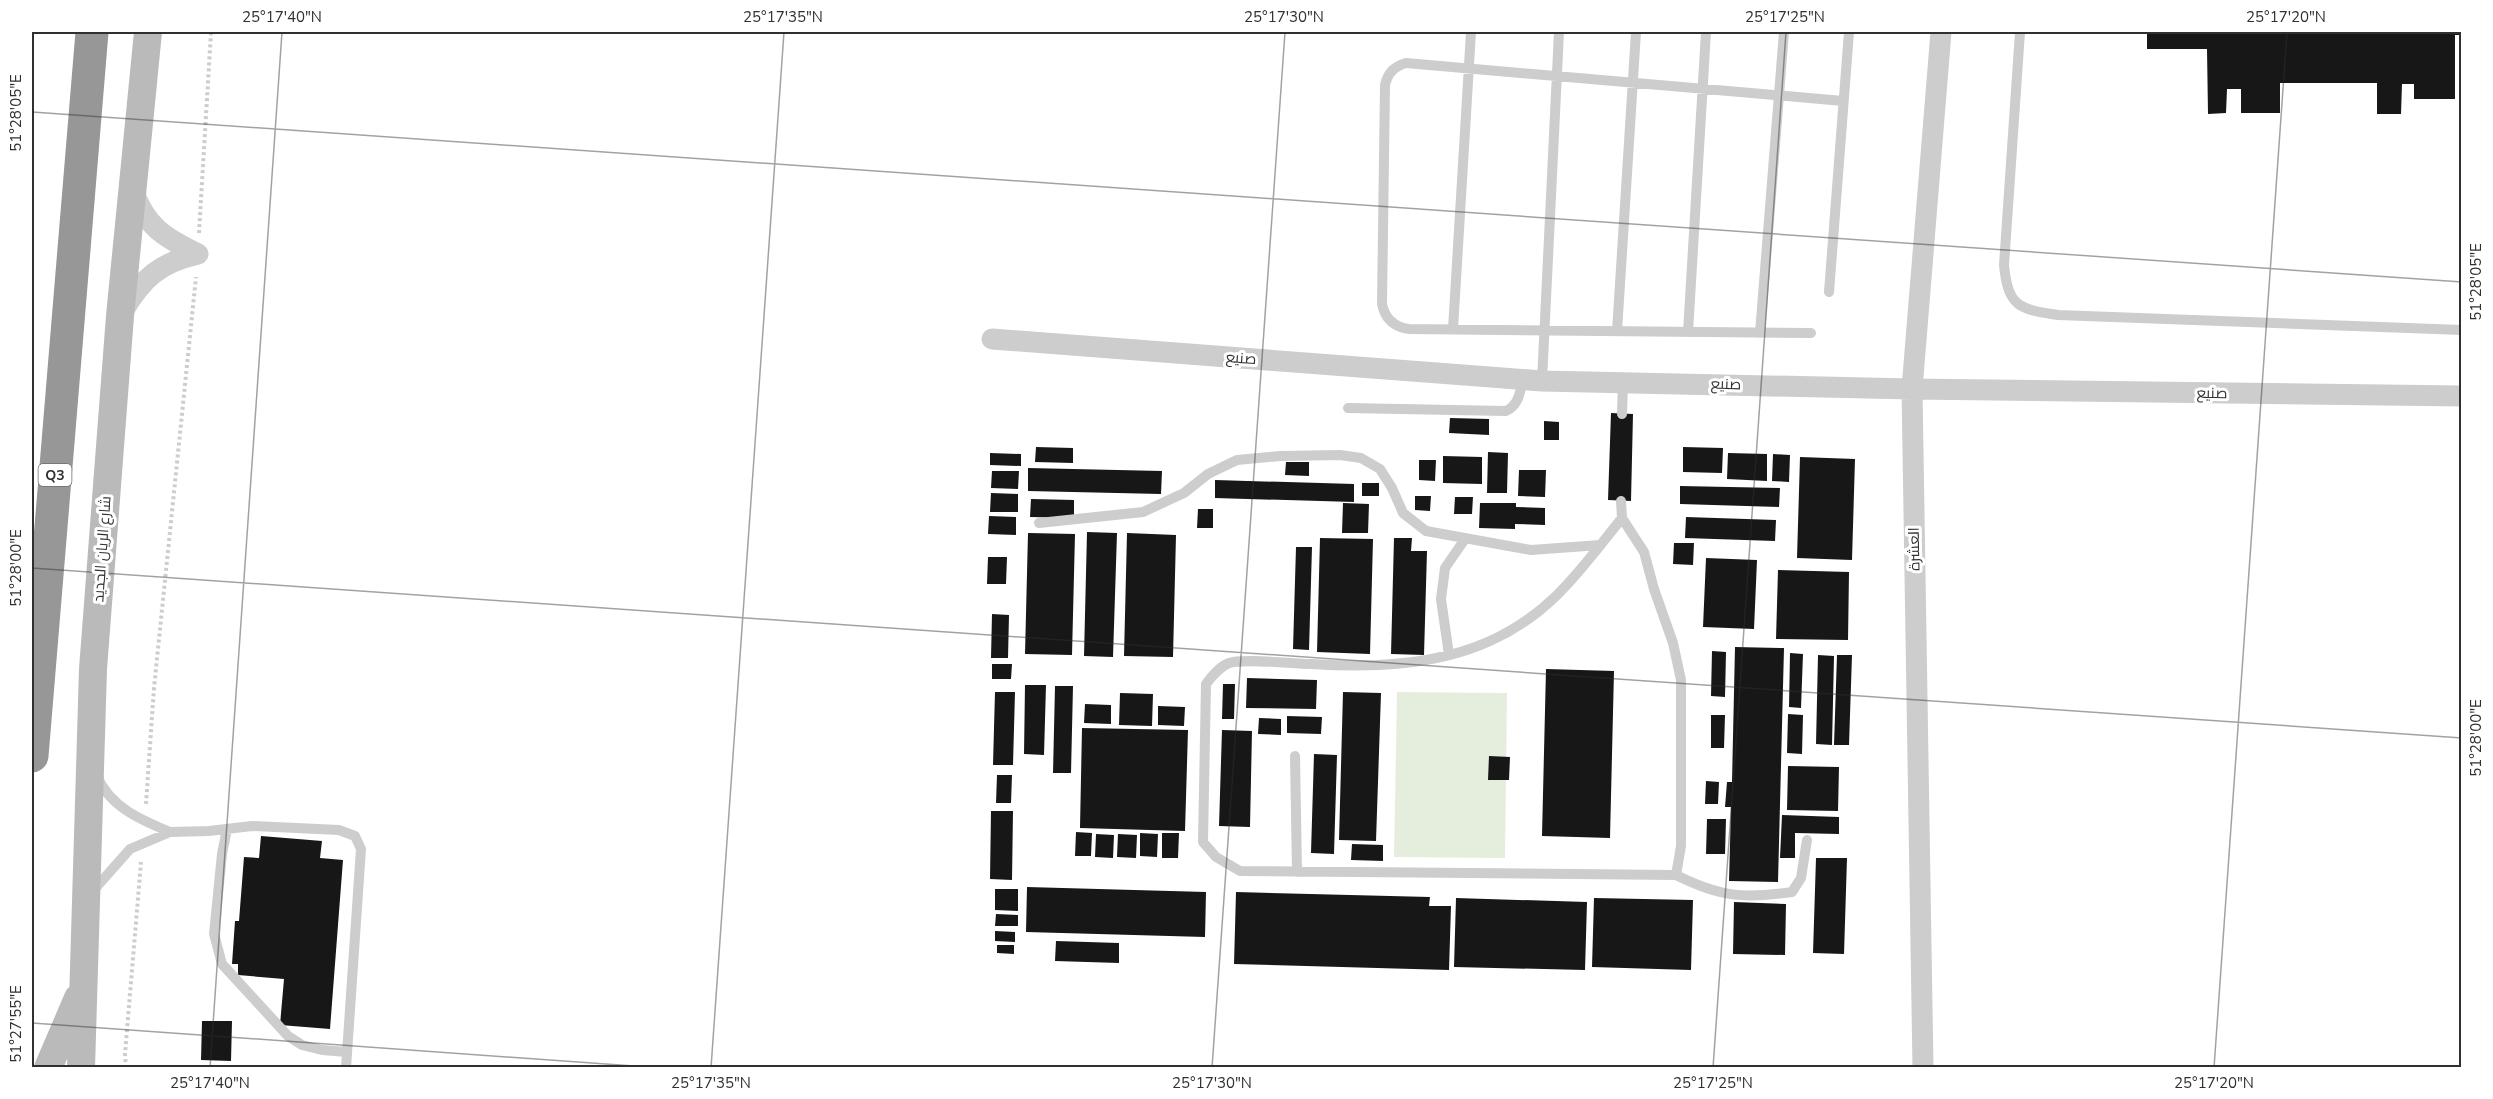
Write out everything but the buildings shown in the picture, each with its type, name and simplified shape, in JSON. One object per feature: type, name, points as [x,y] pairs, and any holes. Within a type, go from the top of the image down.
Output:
[{"type":"highway","name":"Q3","points":[[32,756],[92,32]]},
{"type":"street","name":"شارع الريان الجديد","points":[[81,1068],[93,669],[120,316],[148,32]]},
{"type":"street","name":"العشرة","points":[[1923,1068],[1912,389],[1941,32]]},
{"type":"street","points":[[132,187],[146,217],[156,230],[168,240],[198,254]]},
{"type":"street","points":[[120,316],[138,286],[151,274],[165,265],[198,254]]},
{"type":"street","name":"صنيع","points":[[992,339],[1532,380],[1912,389],[2462,396]]},
{"type":"street","points":[[48,1068],[84,982]]},
{"type":"street","points":[[72,1068],[82,1030]]},
{"type":"street","points":[[82,1030],[91,1068]]},
{"type":"lane","points":[[1453,329],[1471,32]]},
{"type":"lane","points":[[1348,408],[1506,411],[1514,408],[1532,380],[1543,330],[1558,32]]},
{"type":"lane","points":[[1617,331],[1636,32]]},
{"type":"lane","points":[[1688,332],[1706,32]]},
{"type":"lane","points":[[1760,333],[1784,32]]},
{"type":"lane","points":[[1829,292],[1849,32]]},
{"type":"lane","points":[[2020,32],[2004,265],[2006,288],[2017,304],[2034,311],[2058,315],[2462,330]]},
{"type":"lane","points":[[1811,333],[1402,328],[1391,322],[1384,311],[1385,85],[1392,69],[1406,63],[1843,101]]},
{"type":"lane","points":[[1622,414],[1623,381]]},
{"type":"lane","points":[[1039,523],[1143,512],[1184,493],[1208,474],[1237,460],[1280,456],[1340,455],[1361,458],[1380,469],[1392,488],[1403,513],[1426,531],[1531,550],[1600,545]]},
{"type":"lane","points":[[1621,501],[1622,518],[1644,552],[1654,590],[1673,643],[1681,680],[1681,835],[1676,875]]},
{"type":"lane","points":[[1622,518],[1573,581],[1539,612],[1491,641],[1449,656],[1364,667],[1268,662],[1230,663],[1215,672],[1206,684],[1203,842],[1216,857],[1240,871],[1676,875],[1702,888],[1719,893],[1746,895],[1792,892],[1801,879],[1807,840]]},
{"type":"lane","points":[[1449,656],[1441,599],[1444,568],[1465,539]]},
{"type":"lane","points":[[1295,756],[1297,872]]},
{"type":"lane","points":[[90,761],[100,785],[135,818],[170,832]]},
{"type":"lane","points":[[86,899],[130,849],[170,832],[252,826],[339,830],[355,836],[361,849],[346,1068]]},
{"type":"lane","points":[[226,829],[214,934],[222,964],[288,1036],[312,1047],[346,1052]]},
{"type":"path","points":[[145,822],[154,688],[198,254],[211,32]]},
{"type":"path","points":[[126,1068],[125,1054],[143,844]]},
{"type":"green space","points":[[1397,692],[1507,693],[1505,858],[1394,857]]}]
